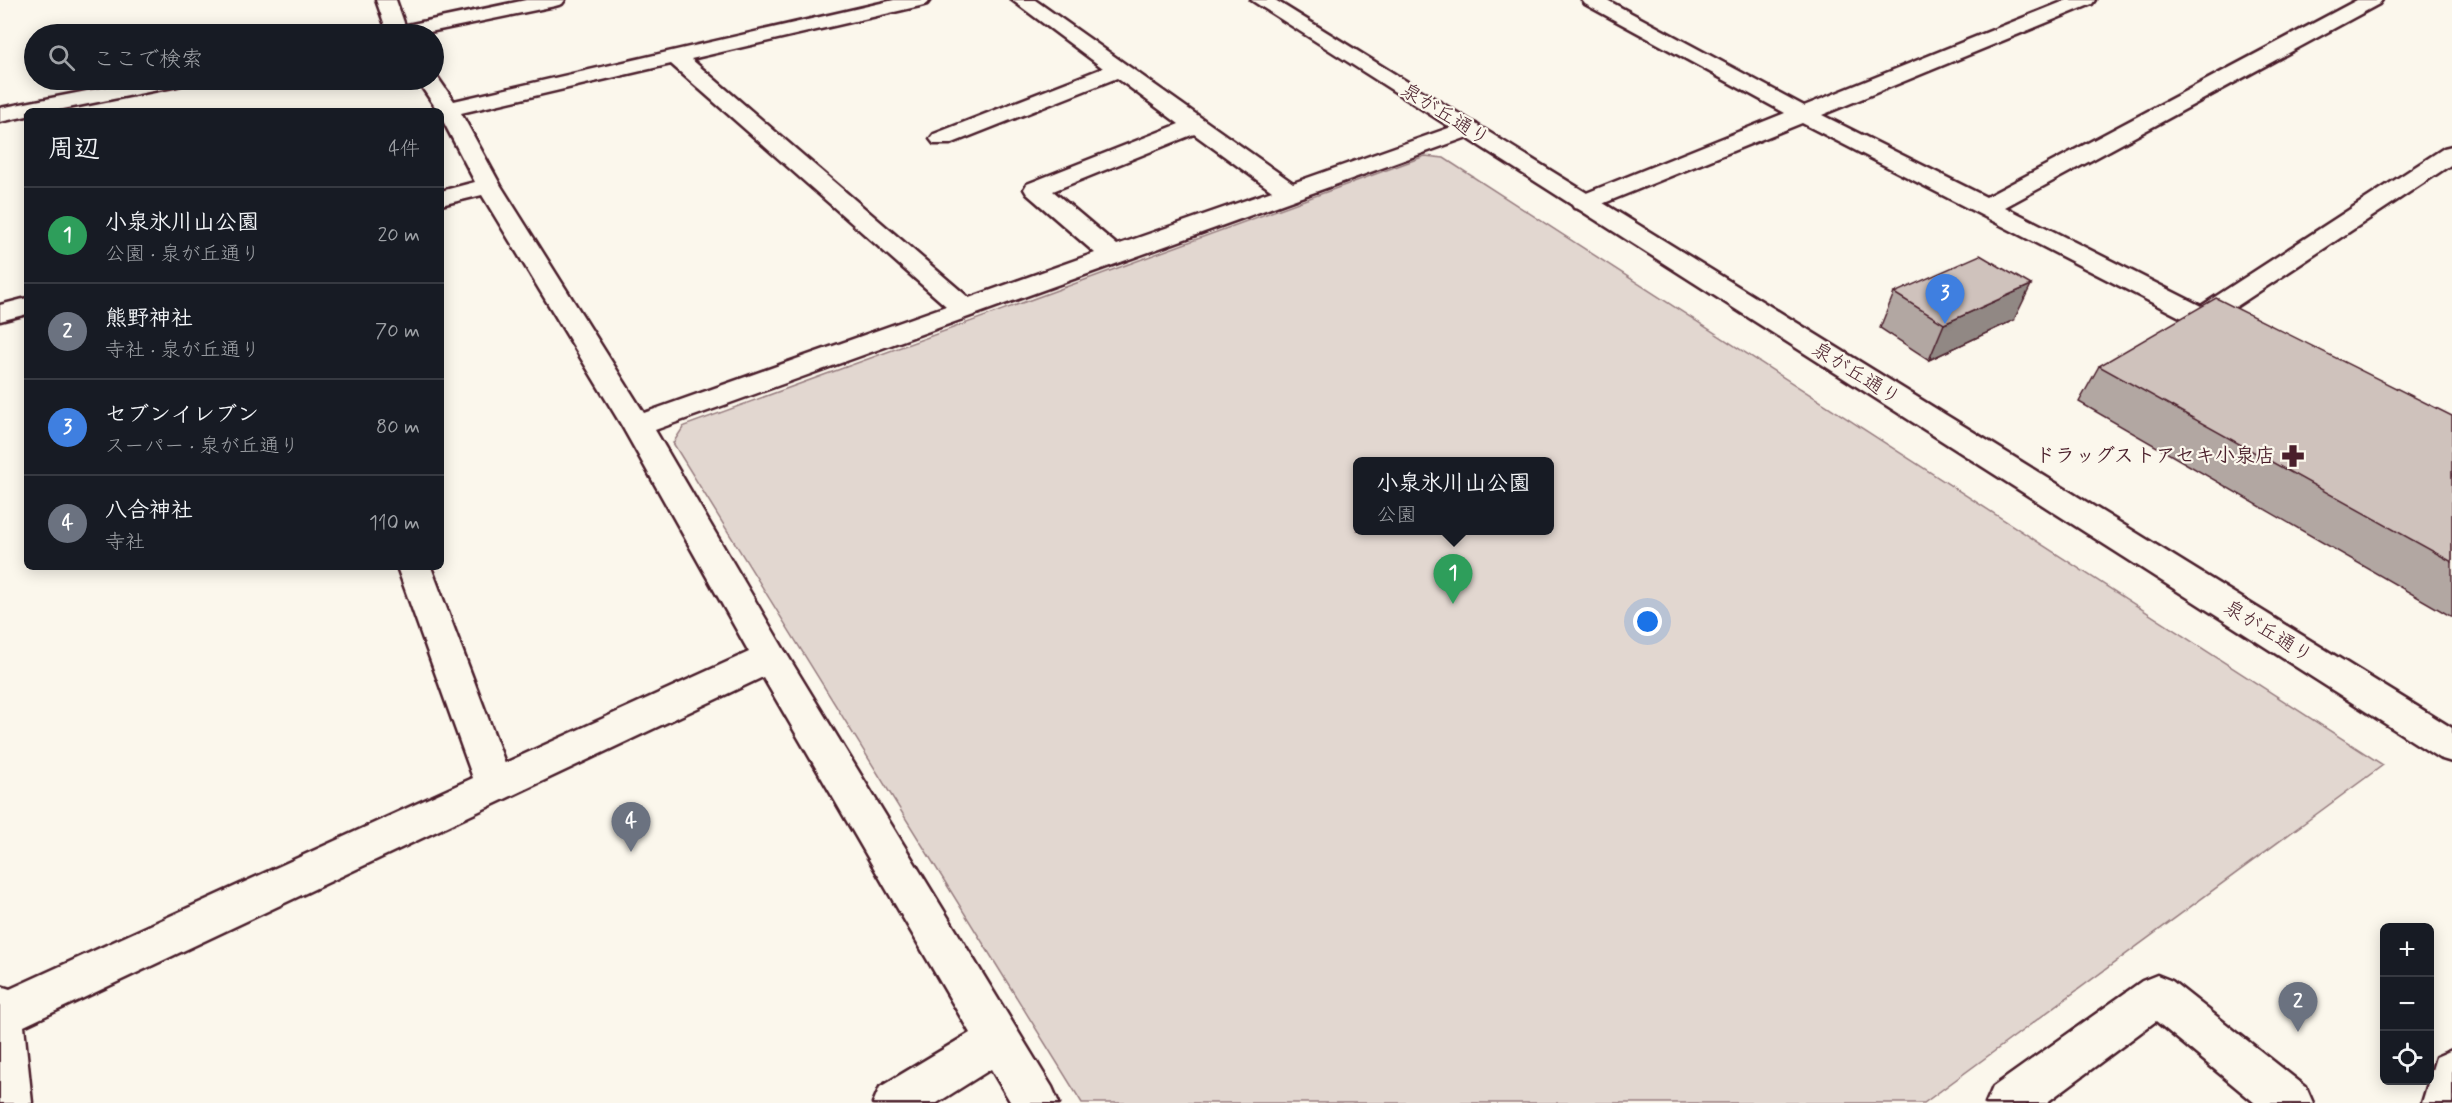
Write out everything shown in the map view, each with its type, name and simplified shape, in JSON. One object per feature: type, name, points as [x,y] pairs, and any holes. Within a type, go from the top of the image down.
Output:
[{"type":"street","points":[[386,0],[393,24]]},
{"type":"street","points":[[443,24],[555,0]]},
{"type":"street","points":[[448,109],[677,58],[920,0]]},
{"type":"street","points":[[1022,0],[1291,193]]},
{"type":"street","name":"泉が丘通り","points":[[1261,0],[2452,747]]},
{"type":"street","points":[[1598,3],[1627,0]]},
{"type":"street","points":[[1583,204],[1801,113],[2085,0]]},
{"type":"street","points":[[1988,206],[2372,0]]},
{"type":"street","points":[[1598,3],[1801,113],[1988,206],[2254,344]]},
{"type":"street","points":[[677,58],[965,309]]},
{"type":"street","points":[[942,139],[1119,70]]},
{"type":"street","points":[[35,108],[124,90]]},
{"type":"street","points":[[435,90],[448,109],[489,186],[637,426],[770,658],[1036,1103]]},
{"type":"street","points":[[0,115],[24,110]]},
{"type":"street","points":[[1114,256],[1036,189],[1196,125]]},
{"type":"street","points":[[637,426],[1468,129]]},
{"type":"street","points":[[2202,317],[2446,163]]},
{"type":"street","points":[[444,197],[489,186]]},
{"type":"street","points":[[0,313],[24,307]]},
{"type":"street","points":[[415,570],[495,787]]},
{"type":"street","points":[[1,1015],[770,658]]},
{"type":"street","points":[[2009,1103],[2157,995],[2290,1103]]},
{"type":"street","points":[[0,1006],[9,1103]]},
{"type":"street","points":[[896,1103],[998,1040]]},
{"type":"shaded area","points":[[1425,156],[1444,158],[2383,765],[1924,1103],[1082,1103],[673,443],[684,426]]},
{"type":"building","points":[[1980,255],[2031,285],[1944,324],[1894,293]]},
{"type":"building","points":[[2216,298],[2452,416],[2452,562],[2099,366]]},
{"type":"place","name":"セブンイレブン","points":[[1945,324]]},
{"type":"place","name":"ドラッグストアセキ小泉店","points":[[2293,456]]},
{"type":"place","name":"小泉氷川山公園","points":[[1453,604]]},
{"type":"place","name":"八合神社","points":[[631,852]]},
{"type":"place","name":"熊野神社","points":[[2298,1032]]}]
